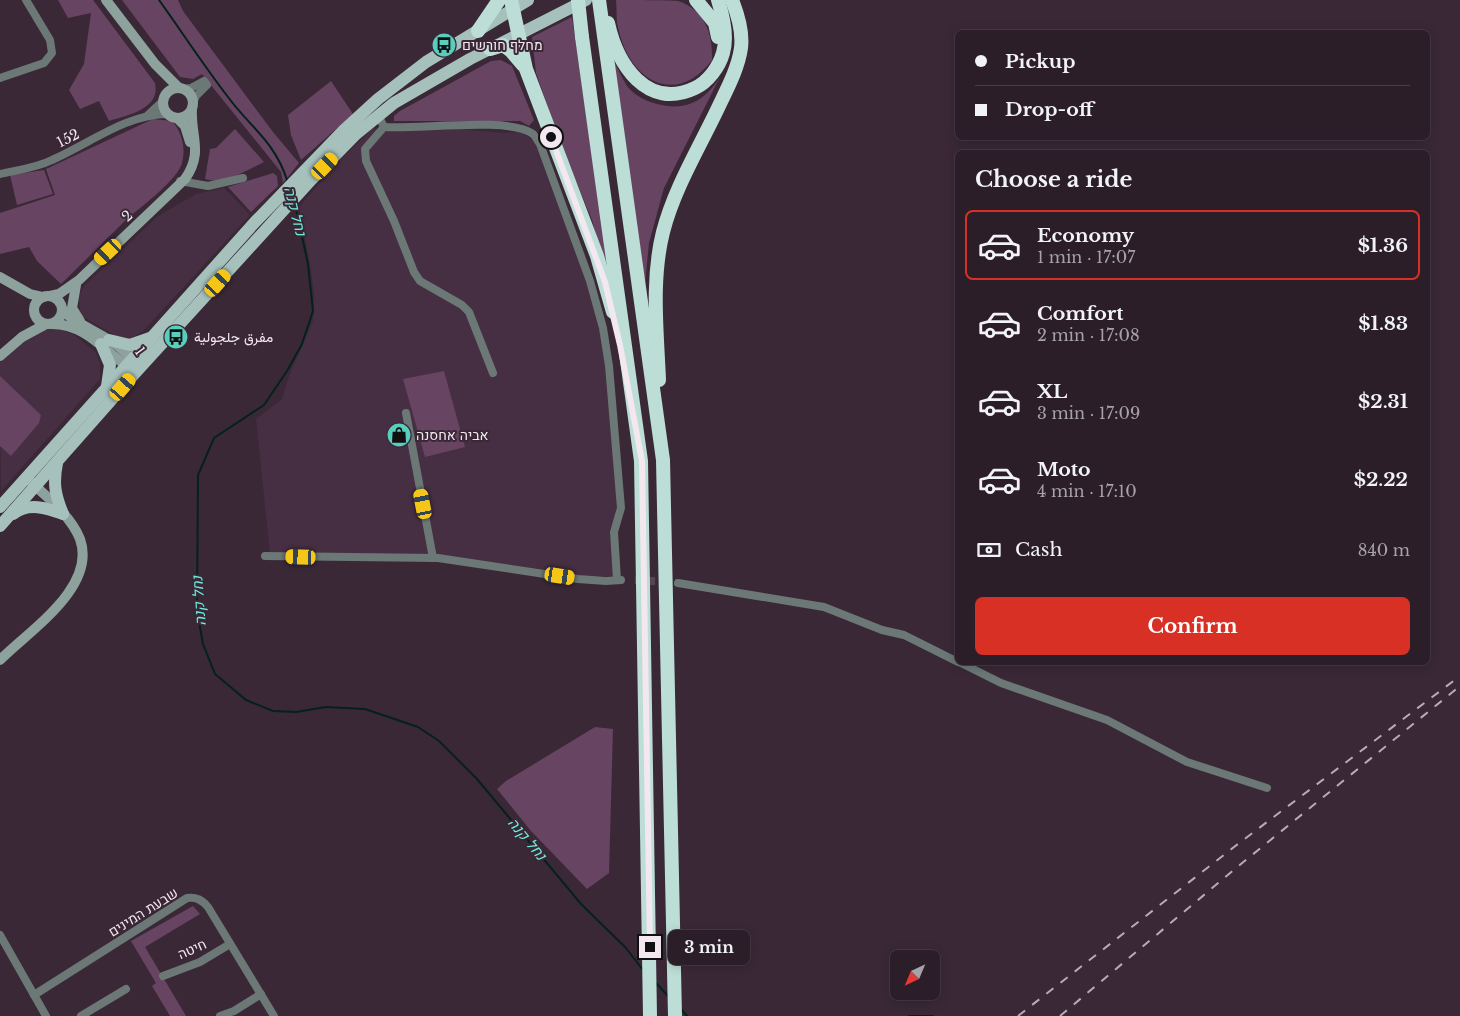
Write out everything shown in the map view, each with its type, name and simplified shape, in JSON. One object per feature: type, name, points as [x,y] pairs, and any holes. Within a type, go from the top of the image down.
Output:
[{"type":"highway","points":[[478,31],[499,0]]},
{"type":"highway","points":[[578,0],[642,461],[650,1010]]},
{"type":"highway","points":[[599,0],[607,32],[623,63],[644,86],[655,92],[669,94],[684,93],[699,86],[719,64],[724,52],[724,21],[718,0]]},
{"type":"highway","points":[[604,0],[663,460]]},
{"type":"highway","points":[[696,0],[715,22],[718,34],[718,54],[710,76]]},
{"type":"highway","points":[[675,1016],[663,460],[656,274],[662,234],[669,213],[739,58],[741,35],[738,14],[732,0]]},
{"type":"highway","points":[[511,5],[526,69],[605,282],[620,345],[642,461]]},
{"type":"highway","points":[[490,48],[503,45],[511,51],[526,69]]},
{"type":"main road","points":[[4,522],[31,482],[105,390],[131,366],[378,99],[426,62],[478,31],[511,5],[528,0]]},
{"type":"main road","points":[[307,175],[381,121],[394,103],[490,48],[586,0]]},
{"type":"main road","points":[[0,507],[57,462],[154,336],[260,226]]},
{"type":"main road","points":[[105,390],[110,380],[110,365],[104,342],[130,344],[154,336]]},
{"type":"main road","points":[[57,462],[53,481],[55,495],[63,514]]},
{"type":"main road","points":[[4,522],[27,507],[48,508],[63,514]]},
{"type":"street","points":[[0,69],[2,78],[44,63],[52,53],[50,40],[26,0]]},
{"type":"street","points":[[106,0],[154,64],[161,77],[164,108],[173,116],[184,116],[192,106],[196,96],[207,85],[204,81],[191,88],[171,89],[164,98]]},
{"type":"street","points":[[154,64],[190,95],[192,106]]},
{"type":"street","name":"152","points":[[0,174],[51,161],[109,131],[144,117],[154,111],[164,98]]},
{"type":"street","name":"2","points":[[47,297],[59,294],[77,282],[172,194],[190,173],[195,158],[196,143],[192,106]]},
{"type":"street","name":"152","points":[[144,117],[173,116]]},
{"type":"street","name":"2","points":[[173,116],[185,126],[190,139],[187,164],[181,182]]},
{"type":"street","points":[[536,137],[545,120]]},
{"type":"street","points":[[265,556],[433,558],[578,579],[619,580],[614,532],[622,508],[609,366],[603,328],[590,281],[536,137],[520,128],[381,121],[365,148],[366,161],[394,221],[414,272],[420,280],[462,305],[468,312],[493,373]]},
{"type":"street","points":[[181,182],[208,186],[243,178]]},
{"type":"street","points":[[0,277],[30,294],[59,301],[62,308],[59,320],[22,337],[0,356]]},
{"type":"street","points":[[77,282],[72,308],[80,322]]},
{"type":"street","name":"2","points":[[62,308],[77,282]]},
{"type":"street","points":[[0,284],[24,298],[35,311],[38,319],[49,324]]},
{"type":"street","points":[[22,337],[35,311],[36,303],[47,297]]},
{"type":"street","name":"1","points":[[62,308],[131,366]]},
{"type":"street","name":"1","points":[[49,324],[72,327],[104,342]]},
{"type":"street","points":[[406,413],[433,558]]},
{"type":"street","points":[[0,660],[66,598],[82,569],[83,554],[80,538],[63,514],[31,482]]},
{"type":"street","points":[[678,583],[824,606],[882,630],[904,635],[955,660]]},
{"type":"street","points":[[964,665],[1001,683],[1107,720],[1187,762],[1267,788]]},
{"type":"street","name":"שבעת המינים","points":[[34,995],[188,898],[197,898],[204,903],[274,1016]]},
{"type":"street","points":[[0,934],[46,1016]]},
{"type":"street","name":"חיטה","points":[[163,976],[200,962],[230,944]]},
{"type":"street","points":[[0,954],[8,950]]},
{"type":"street","points":[[81,1016],[126,989]]},
{"type":"street","points":[[220,1016],[234,1011],[261,994]]},
{"type":"shaded area","points":[[58,0],[93,0],[155,83],[156,92],[148,105],[141,110],[109,121],[99,101],[80,109],[69,90],[84,64],[91,13],[68,18]]},
{"type":"shaded area","points":[[122,0],[178,0],[183,11],[273,132],[299,163],[283,183],[281,172],[202,74],[193,79],[180,77]]},
{"type":"shaded area","points":[[616,0],[678,1],[695,10],[706,24],[709,32],[712,60],[698,75],[683,83],[669,85],[655,81],[642,73],[632,61],[623,45],[617,24]]},
{"type":"shaded area","points":[[572,17],[613,300],[592,220],[561,145],[536,73],[532,37]]},
{"type":"shaded area","points":[[501,60],[512,66],[534,120],[529,126],[520,121],[394,121],[394,116],[400,111],[491,61]]},
{"type":"shaded area","points":[[614,61],[625,83],[632,92],[648,101],[666,106],[684,106],[696,101],[708,92],[720,77],[664,188],[649,243],[645,284]]},
{"type":"shaded area","points":[[331,81],[353,114],[301,160],[291,135],[288,115]]},
{"type":"shaded area","points":[[153,119],[172,121],[178,130],[184,152],[179,170],[166,186],[126,220],[61,284],[37,261],[29,247],[0,254],[0,213],[55,195],[46,169]]},
{"type":"shaded area","points":[[430,127],[505,133],[521,132],[539,145],[580,260],[602,336],[618,507],[610,531],[613,576],[586,576],[456,557],[270,553],[256,419],[282,399],[289,376],[313,321],[314,294],[299,207],[340,160],[373,128],[386,131]]},
{"type":"shaded area","points":[[235,129],[264,162],[228,178],[220,180],[205,179],[210,149],[216,148]]},
{"type":"shaded area","points":[[44,170],[53,194],[17,205],[10,175]]},
{"type":"shaded area","points":[[273,173],[277,176],[278,186],[251,212],[228,187]]},
{"type":"shaded area","points":[[224,188],[250,215],[143,331],[130,339],[116,336],[80,315],[79,296],[85,285],[158,216],[196,194]]},
{"type":"shaded area","points":[[45,329],[58,329],[73,334],[95,352],[100,362],[100,379],[1,491],[0,362],[28,338]]},
{"type":"shaded area","points":[[444,371],[465,447],[425,457],[403,379]]},
{"type":"shaded area","points":[[0,376],[41,415],[39,423],[11,456],[0,446]]},
{"type":"shaded area","points":[[595,727],[613,729],[609,873],[587,889],[531,831],[497,789],[506,781]]},
{"type":"shaded area","points":[[193,906],[200,914],[145,947],[186,1016],[170,1016],[152,986],[156,983],[131,941]]},
{"type":"waterway","name":"נחל קנה","points":[[159,0],[236,108],[269,145],[276,155],[287,180]]},
{"type":"waterway","name":"נחל קנה","points":[[295,204],[308,264],[313,311],[302,344],[287,371],[264,405],[214,438],[198,475],[197,610],[203,644],[215,674],[246,700],[273,711],[296,712],[326,707],[365,709],[418,727],[439,741],[477,779],[581,904],[626,948],[643,970]]},
{"type":"waterway","name":"נחל קנה","points":[[655,982],[669,997]]},
{"type":"waterway","name":"נחל קנה","points":[[681,1009],[687,1016]]},
{"type":"waterway","name":"נחל קנה","points":[[909,1016],[933,1016]]},
{"type":"tunnel","points":[[635,580],[668,582]]},
{"type":"railway","points":[[1018,1016],[1234,847],[1460,676]]},
{"type":"railway","points":[[1060,1016],[1236,868],[1460,686]]},
{"type":"place","name":"מחלף חורשים","points":[[444,45]]},
{"type":"place","name":"مفرق جلجولية","points":[[176,337]]},
{"type":"place","name":"אביה אחסנה","points":[[399,435]]},
{"type":"route","points":[[551,137],[605,282],[620,345],[642,461],[650,947]]}]
